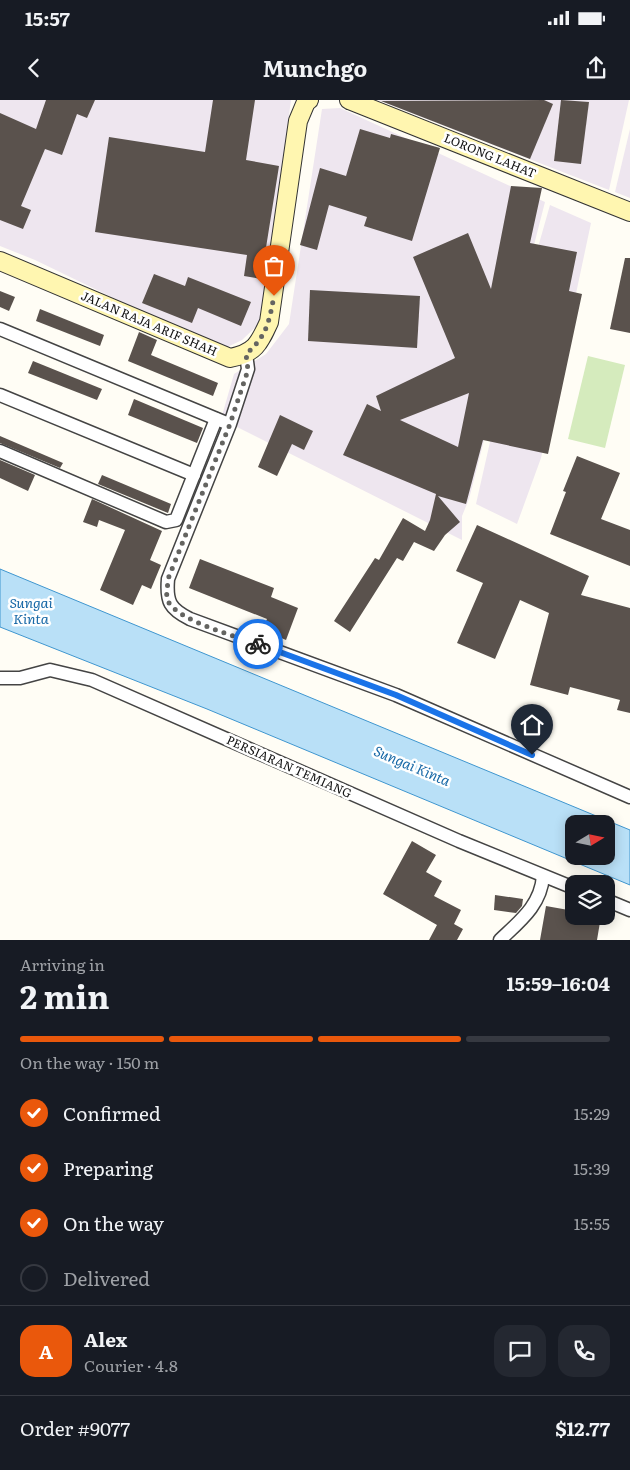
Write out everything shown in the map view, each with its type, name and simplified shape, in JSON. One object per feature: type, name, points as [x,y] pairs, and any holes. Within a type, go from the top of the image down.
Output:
[{"type":"street","points":[[309,100],[306,102],[298,121],[269,322],[261,342],[246,354],[248,370],[230,424],[168,579],[167,598],[181,614],[396,695],[630,797]]},
{"type":"street","name":"LORONG LAHAT","points":[[349,100],[630,212]]},
{"type":"street","name":"JALAN RAJA ARIF SHAH","points":[[0,261],[230,358],[246,354]]},
{"type":"street","points":[[0,329],[230,424]]},
{"type":"street","points":[[0,395],[194,475]]},
{"type":"street","points":[[0,451],[166,522],[176,520],[216,419]]},
{"type":"street","name":"PERSIARAN TEMIANG","points":[[0,678],[20,678],[50,670],[92,680],[565,885]]},
{"type":"street","points":[[500,940],[529,912],[542,890],[543,876]]},
{"type":"street","points":[[615,904],[630,910]]},
{"type":"shaded area","points":[[0,100],[291,100],[261,322],[242,340],[221,350],[35,260],[0,246]]},
{"type":"shaded area","points":[[378,100],[629,100],[609,190]]},
{"type":"shaded area","points":[[340,108],[545,202],[469,499],[462,516],[462,540],[221,419],[234,374],[266,354],[289,324],[322,109]]},
{"type":"shaded area","points":[[630,129],[630,198],[615,192]]},
{"type":"shaded area","points":[[550,205],[591,223],[541,458],[517,524],[476,504],[518,318]]},
{"type":"green space","points":[[588,356],[625,365],[605,448],[568,439]]},
{"type":"water","name":"Sungai Kinta","points":[[0,569],[594,815],[565,815],[565,858],[207,709],[0,627]]},
{"type":"water","name":"Sungai Kinta","points":[[615,824],[630,830],[630,885],[615,879],[615,875],[606,875],[582,865],[615,865]]},
{"type":"building","points":[[46,100],[95,100],[87,118],[77,114],[62,155],[45,149],[21,206],[31,210],[23,229],[0,220],[0,113],[36,129]]},
{"type":"building","points":[[213,100],[255,100],[246,160],[279,166],[261,279],[244,276],[247,255],[95,232],[109,137],[205,152]]},
{"type":"building","points":[[544,100],[553,104],[530,159],[381,101]]},
{"type":"building","points":[[561,100],[589,102],[581,164],[554,161]]},
{"type":"building","points":[[360,129],[390,138],[391,134],[440,148],[412,241],[364,226],[367,217],[329,205],[317,250],[300,245],[320,168],[346,176]]},
{"type":"building","points":[[511,186],[542,188],[530,243],[577,252],[569,291],[582,294],[548,454],[483,440],[466,504],[438,496],[460,522],[445,535],[434,551],[414,542],[403,561],[397,558],[350,632],[334,621],[375,558],[379,560],[403,518],[425,531],[430,520],[436,494],[343,455],[367,404],[381,411],[376,396],[455,358],[413,257],[468,233],[491,289]],"holes":[[[469,393],[458,447],[400,420]]]},
{"type":"building","points":[[625,258],[630,258],[630,333],[610,329]]},
{"type":"building","points":[[154,274],[185,286],[188,277],[251,302],[241,326],[198,308],[192,323],[142,303]]},
{"type":"building","points":[[310,290],[420,296],[417,348],[308,341]]},
{"type":"building","points":[[0,291],[15,297],[9,311],[0,307]]},
{"type":"building","points":[[40,309],[104,335],[100,346],[36,321]]},
{"type":"building","points":[[139,332],[157,340],[151,355],[218,383],[213,396],[128,361]]},
{"type":"building","points":[[33,361],[102,389],[97,400],[28,373]]},
{"type":"building","points":[[134,399],[203,428],[197,443],[128,415]]},
{"type":"building","points":[[280,415],[313,431],[304,450],[292,444],[277,476],[258,467]]},
{"type":"building","points":[[0,436],[63,463],[60,468],[0,443]]},
{"type":"building","points":[[577,456],[620,473],[601,519],[630,530],[630,566],[550,534],[566,492],[563,491]]},
{"type":"building","points":[[0,460],[35,475],[28,491],[0,478]]},
{"type":"building","points":[[102,475],[171,504],[168,513],[98,484]]},
{"type":"building","points":[[92,499],[162,531],[150,560],[161,565],[151,589],[142,585],[133,605],[100,590],[125,530],[99,520],[97,527],[83,522]]},
{"type":"building","points":[[477,525],[589,576],[581,595],[630,608],[630,713],[617,710],[620,700],[570,687],[568,695],[530,685],[549,613],[520,600],[495,659],[457,643],[483,583],[456,571]]},
{"type":"building","points":[[200,559],[274,588],[271,597],[298,608],[286,640],[262,630],[267,619],[189,588]]},
{"type":"building","points":[[412,841],[436,855],[426,872],[442,881],[434,896],[461,910],[454,924],[463,929],[457,940],[429,940],[437,925],[383,894]]},
{"type":"building","points":[[495,895],[523,899],[522,906],[516,913],[494,910]]},
{"type":"building","points":[[546,906],[565,909],[565,925],[600,925],[597,940],[540,940]]},
{"type":"way so far","points":[[258,644],[181,614],[170,604],[167,598],[167,591],[168,579],[223,443],[248,370],[249,363],[246,354],[261,342],[269,322],[274,296]]},
{"type":"route","points":[[258,644],[396,695],[532,755]]}]
